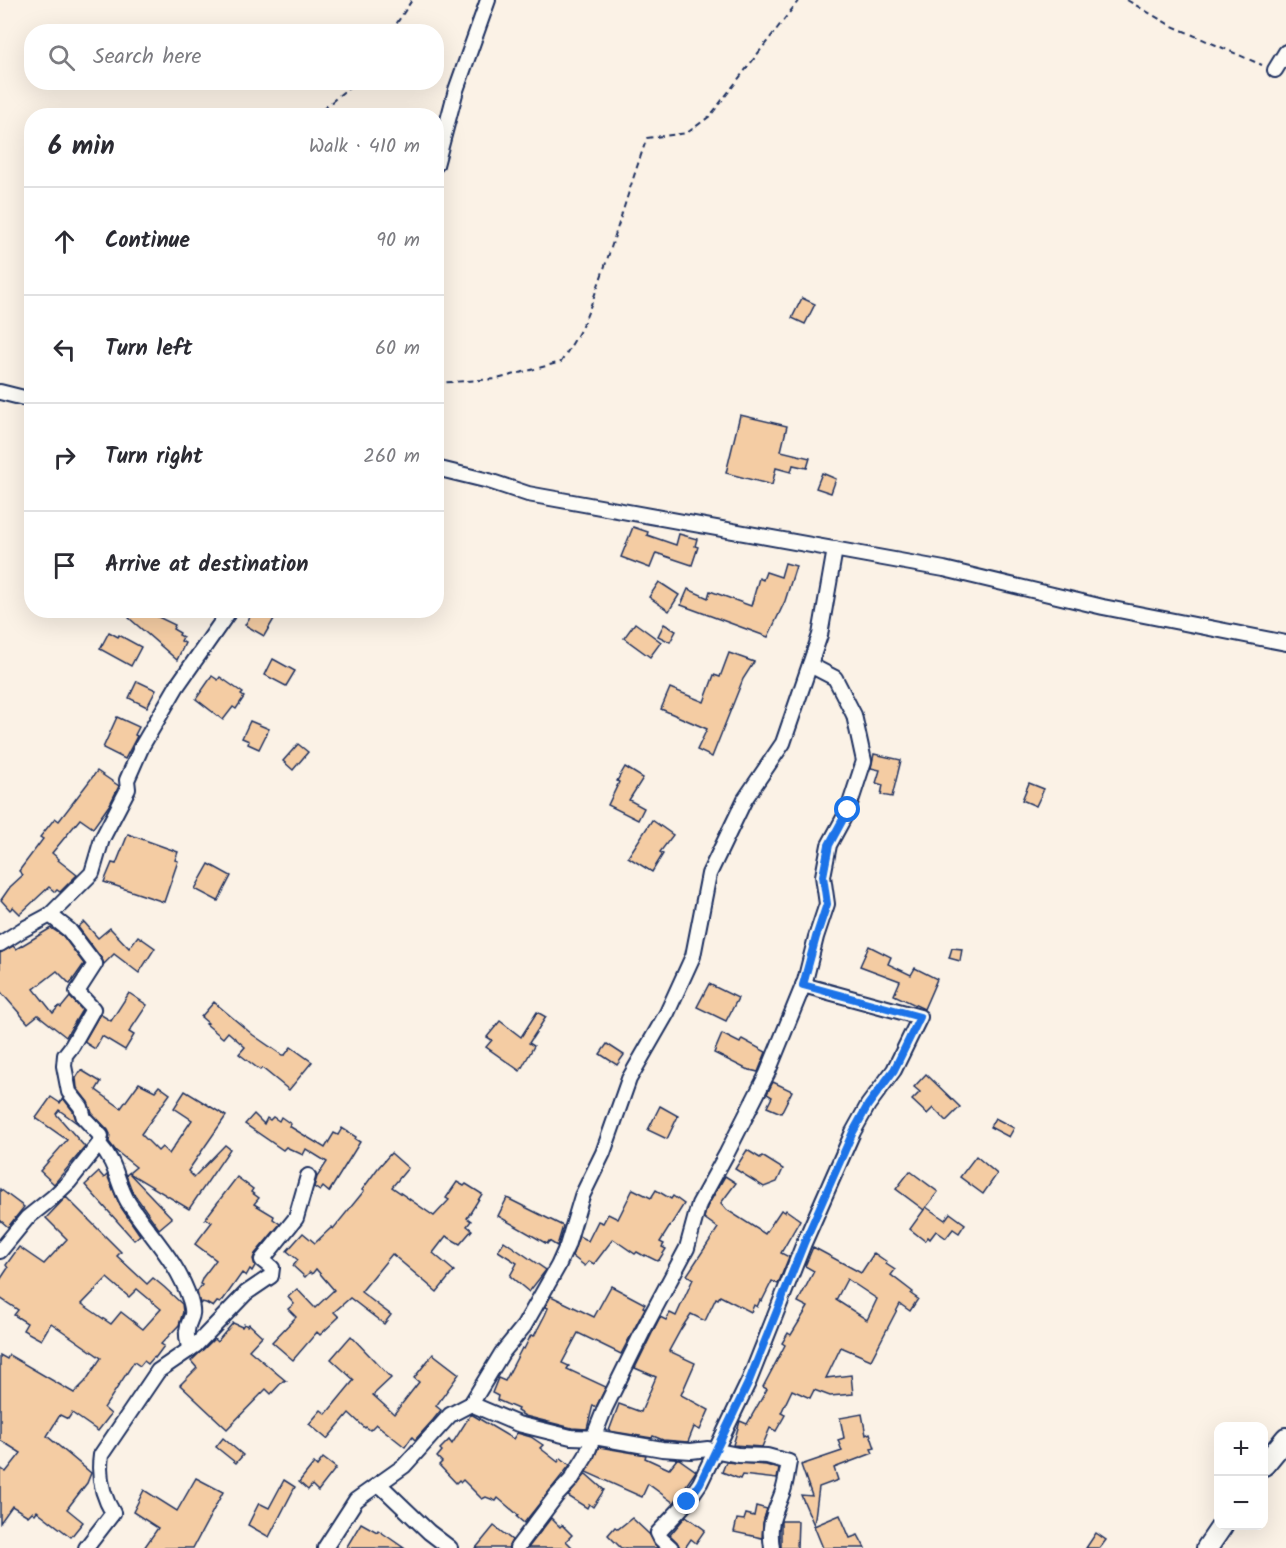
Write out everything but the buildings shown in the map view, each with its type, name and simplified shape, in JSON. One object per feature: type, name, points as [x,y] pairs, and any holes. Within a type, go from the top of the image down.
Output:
[{"type":"street","points":[[444,135],[456,90],[488,0]]},
{"type":"street","points":[[1275,70],[1286,52]]},
{"type":"street","points":[[0,392],[24,398]]},
{"type":"street","points":[[444,470],[528,494],[570,503],[944,569],[1103,607],[1286,643]]},
{"type":"street","points":[[325,1548],[356,1500],[404,1466],[450,1415],[471,1404],[502,1353],[524,1326],[567,1246],[582,1196],[603,1153],[629,1079],[667,1013],[693,956],[709,874],[745,799],[783,743],[820,634],[835,549]]},
{"type":"street","points":[[0,944],[50,915],[92,873],[102,839],[128,789],[127,780],[142,746],[177,686],[224,618]]},
{"type":"street","points":[[517,1548],[556,1496],[572,1479],[594,1438],[605,1408],[687,1248],[699,1204],[767,1074],[803,985],[827,904],[823,876],[829,845],[848,810],[864,761],[854,715],[835,678],[810,665]]},
{"type":"street","points":[[0,1251],[27,1218],[69,1182],[99,1144],[101,1136],[84,1118],[81,1107],[69,1092],[64,1066],[65,1055],[93,1009],[77,992],[95,964],[69,930],[50,915]]},
{"type":"street","points":[[671,1548],[657,1533],[694,1493],[717,1451],[749,1381],[804,1243],[853,1132],[868,1105],[894,1070],[920,1017],[803,985]]},
{"type":"street","points":[[99,1144],[116,1168],[127,1201],[170,1258],[190,1299],[194,1316],[187,1330],[189,1350]]},
{"type":"street","points":[[86,1548],[112,1513],[104,1498],[99,1470],[101,1455],[158,1371],[189,1350],[246,1293],[271,1275],[272,1268],[262,1260],[296,1218],[308,1176]]},
{"type":"street","points":[[471,1404],[518,1424],[571,1437],[594,1438],[662,1449],[691,1451],[708,1449],[738,1455],[767,1456],[789,1462],[784,1490],[773,1513],[770,1532],[772,1548]]},
{"type":"street","points":[[1268,1459],[1286,1438]]},
{"type":"street","points":[[379,1484],[429,1532],[450,1548]]},
{"type":"street","points":[[1207,1548],[1219,1530]]},
{"type":"path","points":[[396,24],[412,0]]},
{"type":"path","points":[[444,382],[496,379],[561,362],[583,324],[608,258],[629,187],[647,138],[687,133],[710,117],[799,0]]},
{"type":"path","points":[[1127,0],[1170,25],[1275,70]]},
{"type":"path","points":[[324,108],[346,90]]},
{"type":"route","points":[[687,1502],[717,1451],[749,1381],[804,1243],[853,1132],[868,1105],[894,1070],[920,1017],[803,985],[827,904],[823,876],[829,845],[848,810]]}]
